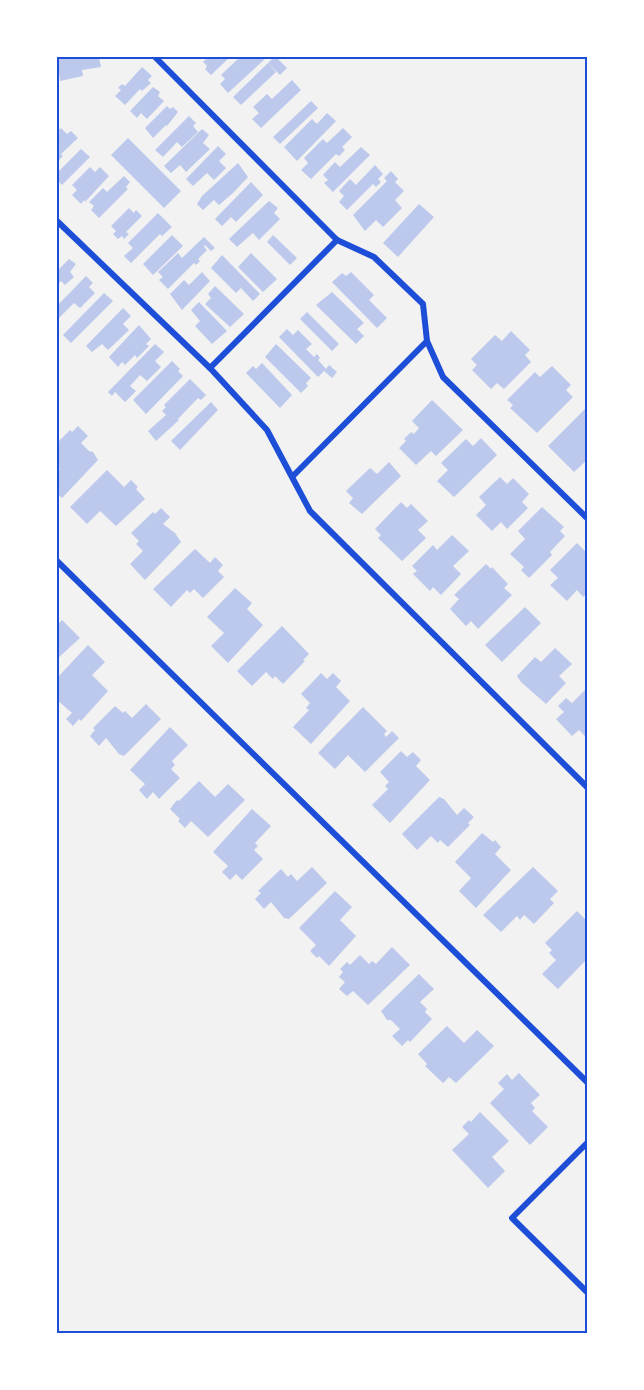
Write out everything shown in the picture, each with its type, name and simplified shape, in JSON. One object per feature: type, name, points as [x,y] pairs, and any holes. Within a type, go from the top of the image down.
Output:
[{"type":"street","points":[[155,57],[337,240],[374,257],[423,304],[427,341],[443,377],[587,518]]},
{"type":"street","points":[[57,221],[210,368],[267,430],[310,511],[587,787]]},
{"type":"street","points":[[210,368],[337,240]]},
{"type":"street","points":[[293,476],[427,341]]},
{"type":"street","points":[[57,561],[587,1082]]},
{"type":"street","points":[[587,1143],[512,1218],[587,1292]]},
{"type":"building","points":[[57,57],[99,57],[101,67],[82,70],[83,76],[60,81]]},
{"type":"building","points":[[208,57],[230,57],[211,75],[205,69],[207,66],[203,62]]},
{"type":"building","points":[[240,57],[267,57],[228,93],[220,84],[225,79],[221,75]]},
{"type":"building","points":[[274,57],[287,68],[280,75],[268,63]]},
{"type":"building","points":[[268,63],[276,72],[241,105],[233,97]]},
{"type":"building","points":[[142,67],[152,76],[148,80],[151,83],[142,91],[140,89],[125,105],[115,96],[121,90],[118,88],[122,84],[125,86]]},
{"type":"building","points":[[292,80],[301,90],[261,128],[252,119],[259,113],[253,107],[267,94],[272,99]]},
{"type":"building","points":[[153,87],[160,92],[158,96],[164,101],[147,119],[141,113],[137,118],[130,111]]},
{"type":"building","points":[[311,101],[318,108],[280,144],[273,137]]},
{"type":"building","points":[[167,106],[170,109],[173,107],[178,112],[153,138],[145,128]]},
{"type":"building","points":[[327,113],[336,121],[297,161],[284,147],[312,119],[317,124]]},
{"type":"building","points":[[189,116],[196,123],[193,126],[198,132],[182,147],[177,142],[163,157],[155,150]]},
{"type":"building","points":[[61,128],[67,134],[71,131],[78,138],[61,154],[63,156],[57,162],[57,132]]},
{"type":"building","points":[[343,128],[352,137],[342,147],[345,150],[339,156],[336,154],[311,179],[301,170],[308,163],[304,158],[323,139],[327,143]]},
{"type":"building","points":[[202,129],[209,135],[203,143],[210,149],[186,172],[180,165],[171,173],[164,166]]},
{"type":"building","points":[[128,138],[181,191],[164,208],[111,155]]},
{"type":"building","points":[[218,146],[226,154],[219,161],[226,168],[214,180],[207,173],[193,186],[186,179]]},
{"type":"building","points":[[361,147],[370,155],[333,192],[324,183],[328,180],[323,175],[335,162],[340,167]]},
{"type":"building","points":[[81,149],[90,157],[62,185],[57,180],[57,173]]},
{"type":"building","points":[[238,163],[248,177],[219,205],[214,200],[203,210],[197,204],[202,196]]},
{"type":"building","points":[[375,165],[383,174],[378,179],[381,182],[376,187],[373,184],[347,210],[339,202],[344,196],[339,191],[350,179],[356,185]]},
{"type":"building","points":[[90,167],[95,172],[100,167],[109,176],[81,204],[72,195],[77,190],[72,185]]},
{"type":"building","points":[[391,171],[398,179],[395,182],[404,191],[395,200],[402,208],[383,227],[376,220],[365,231],[353,215],[387,181],[384,178]]},
{"type":"building","points":[[124,176],[130,182],[126,187],[128,189],[99,218],[91,210],[94,206],[89,202],[103,188],[107,192]]},
{"type":"building","points":[[251,182],[263,195],[236,222],[231,217],[222,226],[215,219]]},
{"type":"building","points":[[269,201],[278,208],[274,213],[280,219],[259,240],[253,233],[237,247],[229,239]]},
{"type":"building","points":[[419,204],[434,217],[398,257],[383,243]]},
{"type":"building","points":[[129,208],[134,213],[136,210],[142,216],[126,232],[129,234],[124,239],[122,236],[118,239],[113,234],[116,231],[111,226]]},
{"type":"building","points":[[158,213],[172,227],[162,236],[160,234],[131,263],[124,256],[133,248],[128,243]]},
{"type":"building","points":[[172,235],[183,246],[153,275],[143,264]]},
{"type":"building","points":[[273,235],[297,258],[290,265],[267,242]]},
{"type":"building","points":[[204,237],[215,248],[211,251],[205,245],[207,250],[198,259],[200,261],[196,265],[194,263],[168,289],[159,280],[163,277],[158,272],[178,253],[182,258]]},
{"type":"building","points":[[251,253],[277,279],[263,292],[238,267]]},
{"type":"building","points":[[222,255],[260,294],[253,301],[241,288],[236,293],[211,268]]},
{"type":"building","points":[[69,259],[76,264],[70,272],[74,277],[65,285],[61,281],[57,285],[57,271]]},
{"type":"building","points":[[202,272],[210,281],[182,310],[170,294],[184,280],[189,285]]},
{"type":"building","points":[[351,272],[374,295],[369,300],[387,318],[377,328],[332,282],[342,273],[346,276]]},
{"type":"building","points":[[86,276],[93,283],[89,287],[95,293],[80,308],[74,303],[57,320],[57,306]]},
{"type":"building","points":[[215,286],[244,314],[230,327],[205,304],[211,298],[208,294]]},
{"type":"building","points":[[332,292],[364,323],[357,329],[364,336],[356,344],[316,305]]},
{"type":"building","points":[[104,293],[113,301],[71,343],[63,335]]},
{"type":"building","points":[[199,302],[227,331],[212,344],[195,326],[200,321],[191,310]]},
{"type":"building","points":[[123,308],[131,316],[123,324],[129,330],[108,350],[102,344],[92,352],[86,346]]},
{"type":"building","points":[[307,312],[339,344],[332,351],[300,319]]},
{"type":"building","points":[[139,325],[151,339],[146,344],[149,346],[137,358],[135,355],[125,365],[122,362],[118,367],[109,357]]},
{"type":"building","points":[[287,329],[293,335],[298,330],[312,344],[306,349],[314,357],[317,354],[320,358],[318,360],[326,369],[329,365],[337,372],[332,378],[324,371],[318,377],[279,337]]},
{"type":"building","points":[[511,331],[530,350],[525,355],[531,362],[504,389],[497,383],[491,389],[472,370],[477,365],[471,359],[495,335],[502,341]]},
{"type":"building","points":[[155,344],[164,352],[155,361],[161,367],[147,381],[140,375],[130,386],[136,391],[125,402],[115,392],[112,396],[108,392]]},
{"type":"building","points":[[276,344],[311,378],[306,383],[308,386],[301,393],[265,357]]},
{"type":"building","points":[[172,361],[183,376],[146,414],[133,400]]},
{"type":"building","points":[[262,363],[292,395],[280,408],[246,373],[253,366],[256,369]]},
{"type":"building","points":[[552,366],[571,385],[566,390],[573,397],[537,433],[510,408],[513,405],[507,400],[535,372],[540,377]]},
{"type":"building","points":[[190,379],[206,395],[201,400],[198,398],[156,441],[148,431],[166,415],[162,411],[166,407],[164,405]]},
{"type":"building","points":[[432,400],[463,430],[436,456],[431,451],[416,465],[399,448],[411,432],[414,434],[419,428],[412,421]]},
{"type":"building","points":[[211,402],[218,410],[180,450],[171,441]]},
{"type":"building","points":[[587,407],[587,460],[574,472],[548,446]]},
{"type":"building","points":[[78,426],[88,436],[81,443],[93,452],[98,460],[62,498],[57,493],[57,472],[60,469],[57,466],[57,443],[70,430],[72,432]]},
{"type":"building","points":[[481,438],[497,455],[454,497],[437,481],[448,470],[441,463],[466,439],[473,446]]},
{"type":"building","points":[[389,462],[401,476],[362,514],[349,503],[353,498],[346,491],[370,468],[377,474]]},
{"type":"building","points":[[107,470],[124,487],[131,480],[145,499],[116,526],[100,511],[87,524],[70,507]]},
{"type":"building","points":[[500,477],[507,484],[513,478],[529,494],[522,502],[528,508],[507,529],[501,522],[492,531],[476,515],[486,505],[479,497]]},
{"type":"building","points":[[401,502],[407,508],[411,504],[428,521],[418,530],[426,538],[402,561],[378,538],[381,535],[375,529]]},
{"type":"building","points":[[542,507],[564,527],[560,531],[565,536],[550,552],[552,555],[529,578],[521,570],[524,567],[510,554],[525,539],[518,531]]},
{"type":"building","points":[[161,508],[170,517],[163,524],[175,533],[181,542],[145,580],[130,564],[143,551],[136,544],[139,541],[131,533],[153,512],[155,514]]},
{"type":"building","points":[[452,535],[469,551],[453,566],[461,574],[441,595],[433,587],[430,591],[413,574],[417,571],[412,566],[433,545],[437,550]]},
{"type":"building","points":[[577,543],[587,553],[587,593],[583,597],[577,590],[567,601],[550,585],[558,578],[550,570]]},
{"type":"building","points":[[195,549],[210,563],[215,557],[223,565],[218,571],[224,577],[203,598],[194,589],[190,593],[187,590],[171,607],[153,589]]},
{"type":"building","points":[[486,564],[491,569],[492,567],[508,584],[504,588],[512,595],[478,629],[471,621],[466,626],[450,609],[459,599],[454,595]]},
{"type":"building","points":[[235,588],[252,603],[247,609],[263,625],[228,663],[211,646],[224,633],[207,617]]},
{"type":"building","points":[[525,607],[541,623],[502,662],[485,645]]},
{"type":"building","points":[[62,620],[80,638],[57,659],[57,625]]},
{"type":"building","points":[[282,626],[309,654],[283,684],[275,676],[273,679],[266,672],[252,686],[237,671]]},
{"type":"building","points":[[88,645],[105,662],[92,675],[108,691],[81,721],[79,719],[73,726],[66,719],[72,713],[57,700],[57,678]]},
{"type":"building","points":[[555,648],[572,664],[559,676],[566,683],[546,704],[517,676],[535,657],[541,662]]},
{"type":"building","points":[[321,673],[327,679],[333,673],[341,681],[336,687],[350,701],[311,744],[293,727],[309,710],[306,708],[310,703],[301,694]]},
{"type":"building","points":[[587,688],[587,736],[579,730],[572,736],[556,719],[564,712],[558,706],[566,698],[572,703]]},
{"type":"building","points":[[146,704],[161,719],[124,756],[119,754],[106,738],[99,746],[90,736],[95,730],[93,728],[115,706],[132,718]]},
{"type":"building","points":[[363,707],[387,731],[384,734],[386,737],[392,731],[399,738],[365,772],[348,755],[335,769],[318,753]]},
{"type":"building","points":[[170,727],[188,745],[172,761],[175,765],[171,769],[180,778],[159,799],[153,792],[147,799],[139,790],[145,784],[130,770]]},
{"type":"building","points":[[401,751],[407,757],[413,752],[421,760],[416,766],[430,780],[390,823],[372,805],[388,789],[385,786],[389,782],[380,772]]},
{"type":"building","points":[[199,781],[215,797],[228,784],[245,800],[208,837],[191,821],[185,828],[170,809]]},
{"type":"building","points":[[439,797],[444,799],[457,815],[464,808],[474,817],[468,823],[470,825],[448,847],[440,840],[438,843],[431,836],[417,850],[402,834]]},
{"type":"building","points":[[252,809],[271,826],[255,843],[258,846],[254,850],[263,859],[242,880],[236,874],[230,880],[222,872],[228,866],[213,852]]},
{"type":"building","points":[[482,833],[493,842],[495,840],[501,847],[495,854],[511,870],[476,908],[459,891],[471,878],[455,862]]},
{"type":"building","points":[[312,867],[327,883],[289,919],[284,918],[271,902],[264,909],[255,899],[261,893],[258,891],[281,869],[288,877],[291,874],[297,881]]},
{"type":"building","points":[[533,867],[558,891],[550,899],[554,903],[534,924],[524,915],[520,920],[517,916],[501,932],[483,915]]},
{"type":"building","points":[[335,891],[352,907],[340,920],[356,936],[329,966],[310,951],[316,945],[299,928]]},
{"type":"building","points":[[577,911],[587,921],[587,959],[558,989],[542,974],[556,960],[549,953],[552,950],[545,943]]},
{"type":"building","points":[[392,947],[410,965],[368,1005],[353,991],[347,996],[339,989],[345,982],[339,977],[343,972],[340,969],[347,962],[350,965],[360,955],[369,964],[372,961],[376,964]]},
{"type":"building","points":[[419,974],[434,989],[420,1002],[432,1019],[410,1042],[408,1040],[402,1046],[392,1036],[400,1029],[391,1020],[387,1020],[381,1011]]},
{"type":"building","points":[[447,1026],[464,1043],[477,1030],[494,1046],[456,1083],[449,1077],[443,1083],[425,1066],[427,1064],[418,1054]]},
{"type":"building","points":[[519,1073],[540,1095],[531,1103],[535,1108],[532,1111],[548,1127],[530,1145],[490,1103],[504,1089],[498,1083],[507,1074],[512,1080]]},
{"type":"building","points":[[480,1112],[509,1141],[492,1157],[505,1171],[488,1188],[452,1150],[469,1134],[462,1127],[469,1120],[471,1122]]}]
